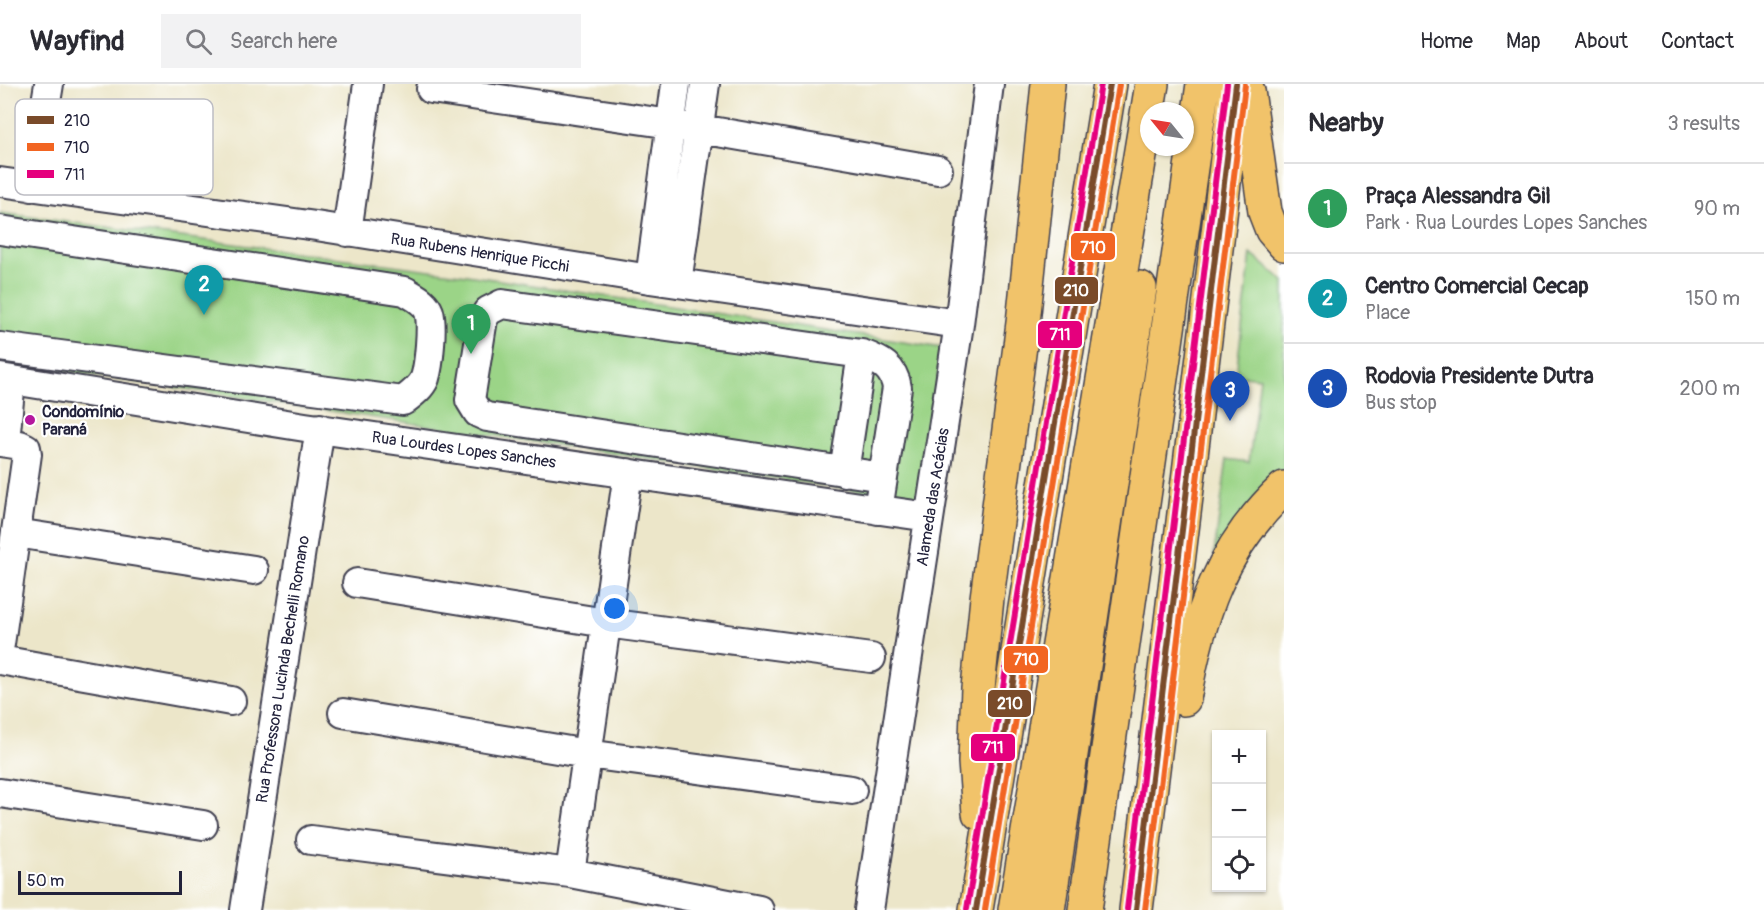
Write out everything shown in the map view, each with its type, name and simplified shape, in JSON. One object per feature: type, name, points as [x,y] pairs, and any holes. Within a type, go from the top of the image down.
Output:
[{"type":"highway","points":[[983,863],[975,762],[978,688],[987,598],[1023,323],[1048,84]]},
{"type":"highway","points":[[976,910],[1110,84]]},
{"type":"highway","points":[[1015,910],[1152,84]]},
{"type":"highway","points":[[1165,102],[1166,84]]},
{"type":"highway","points":[[1085,910],[1203,84]]},
{"type":"highway","points":[[1136,910],[1147,838],[1236,84]]},
{"type":"highway","points":[[1247,84],[1264,212],[1272,230],[1284,244]]},
{"type":"highway","points":[[1048,910],[1160,156]]},
{"type":"highway","points":[[1104,910],[1178,344],[1170,305]]},
{"type":"highway","points":[[1147,838],[1166,808],[1190,662],[1206,603],[1234,549],[1263,508],[1284,488]]},
{"type":"street","points":[[47,99],[49,84]]},
{"type":"street","points":[[347,232],[369,84]]},
{"type":"street","points":[[664,281],[671,124],[676,84]]},
{"type":"street","points":[[664,281],[699,128],[705,84]]},
{"type":"street","name":"Alameda das Acácias","points":[[869,910],[959,324],[988,84]]},
{"type":"street","points":[[431,89],[699,128],[938,170]]},
{"type":"street","name":"Rua Rubens Henrique Picchi","points":[[0,182],[15,184]]},
{"type":"street","name":"Rua Rubens Henrique Picchi","points":[[89,195],[959,324]]},
{"type":"street","points":[[0,230],[405,291],[420,300],[429,311],[431,324],[425,378],[417,390],[403,401],[0,347]]},
{"type":"street","points":[[878,510],[897,388],[895,377],[888,367],[862,354],[502,304],[488,311],[483,320],[470,400],[478,413],[487,417],[883,477]]},
{"type":"street","points":[[844,472],[862,354]]},
{"type":"street","points":[[0,644],[27,454],[26,448],[20,445],[2,442],[6,379]]},
{"type":"street","name":"Rua Lourdes Lopes Sanches","points":[[6,379],[320,428],[929,517]]},
{"type":"street","name":"Rua Professora Lucinda Bechelli Romano","points":[[245,910],[320,428]]},
{"type":"street","points":[[570,873],[628,473]]},
{"type":"street","points":[[16,533],[254,570]]},
{"type":"street","points":[[357,583],[606,623],[871,658]]},
{"type":"street","points":[[0,660],[231,701]]},
{"type":"street","points":[[343,713],[587,754],[852,790]]},
{"type":"street","points":[[0,793],[203,825]]},
{"type":"street","points":[[311,840],[570,873],[759,910]]},
{"type":"green space","points":[[0,213],[460,274],[942,348],[919,500],[0,361]]},
{"type":"green space","points":[[1251,254],[1284,281],[1284,474],[1214,554],[1227,459],[1249,462],[1260,378],[1236,375]]},
{"type":"transit line","name":"711","points":[[967,909],[1101,84]]},
{"type":"transit line","name":"210","points":[[976,910],[1110,84]]},
{"type":"transit line","name":"711","points":[[1127,909],[1227,84]]},
{"type":"transit line","name":"210","points":[[1136,910],[1236,84]]},
{"type":"transit line","name":"710","points":[[985,910],[1119,85]]},
{"type":"transit line","name":"710","points":[[1145,910],[1245,85]]},
{"type":"place","name":"Centro Comercial Cecap","points":[[204,315]]},
{"type":"place","name":"Praça Alessandra Gil","points":[[471,354]]},
{"type":"place","name":"Condomínio Paraná","points":[[30,420]]},
{"type":"place","name":"Rodovia Presidente Dutra","points":[[1230,421]]}]
